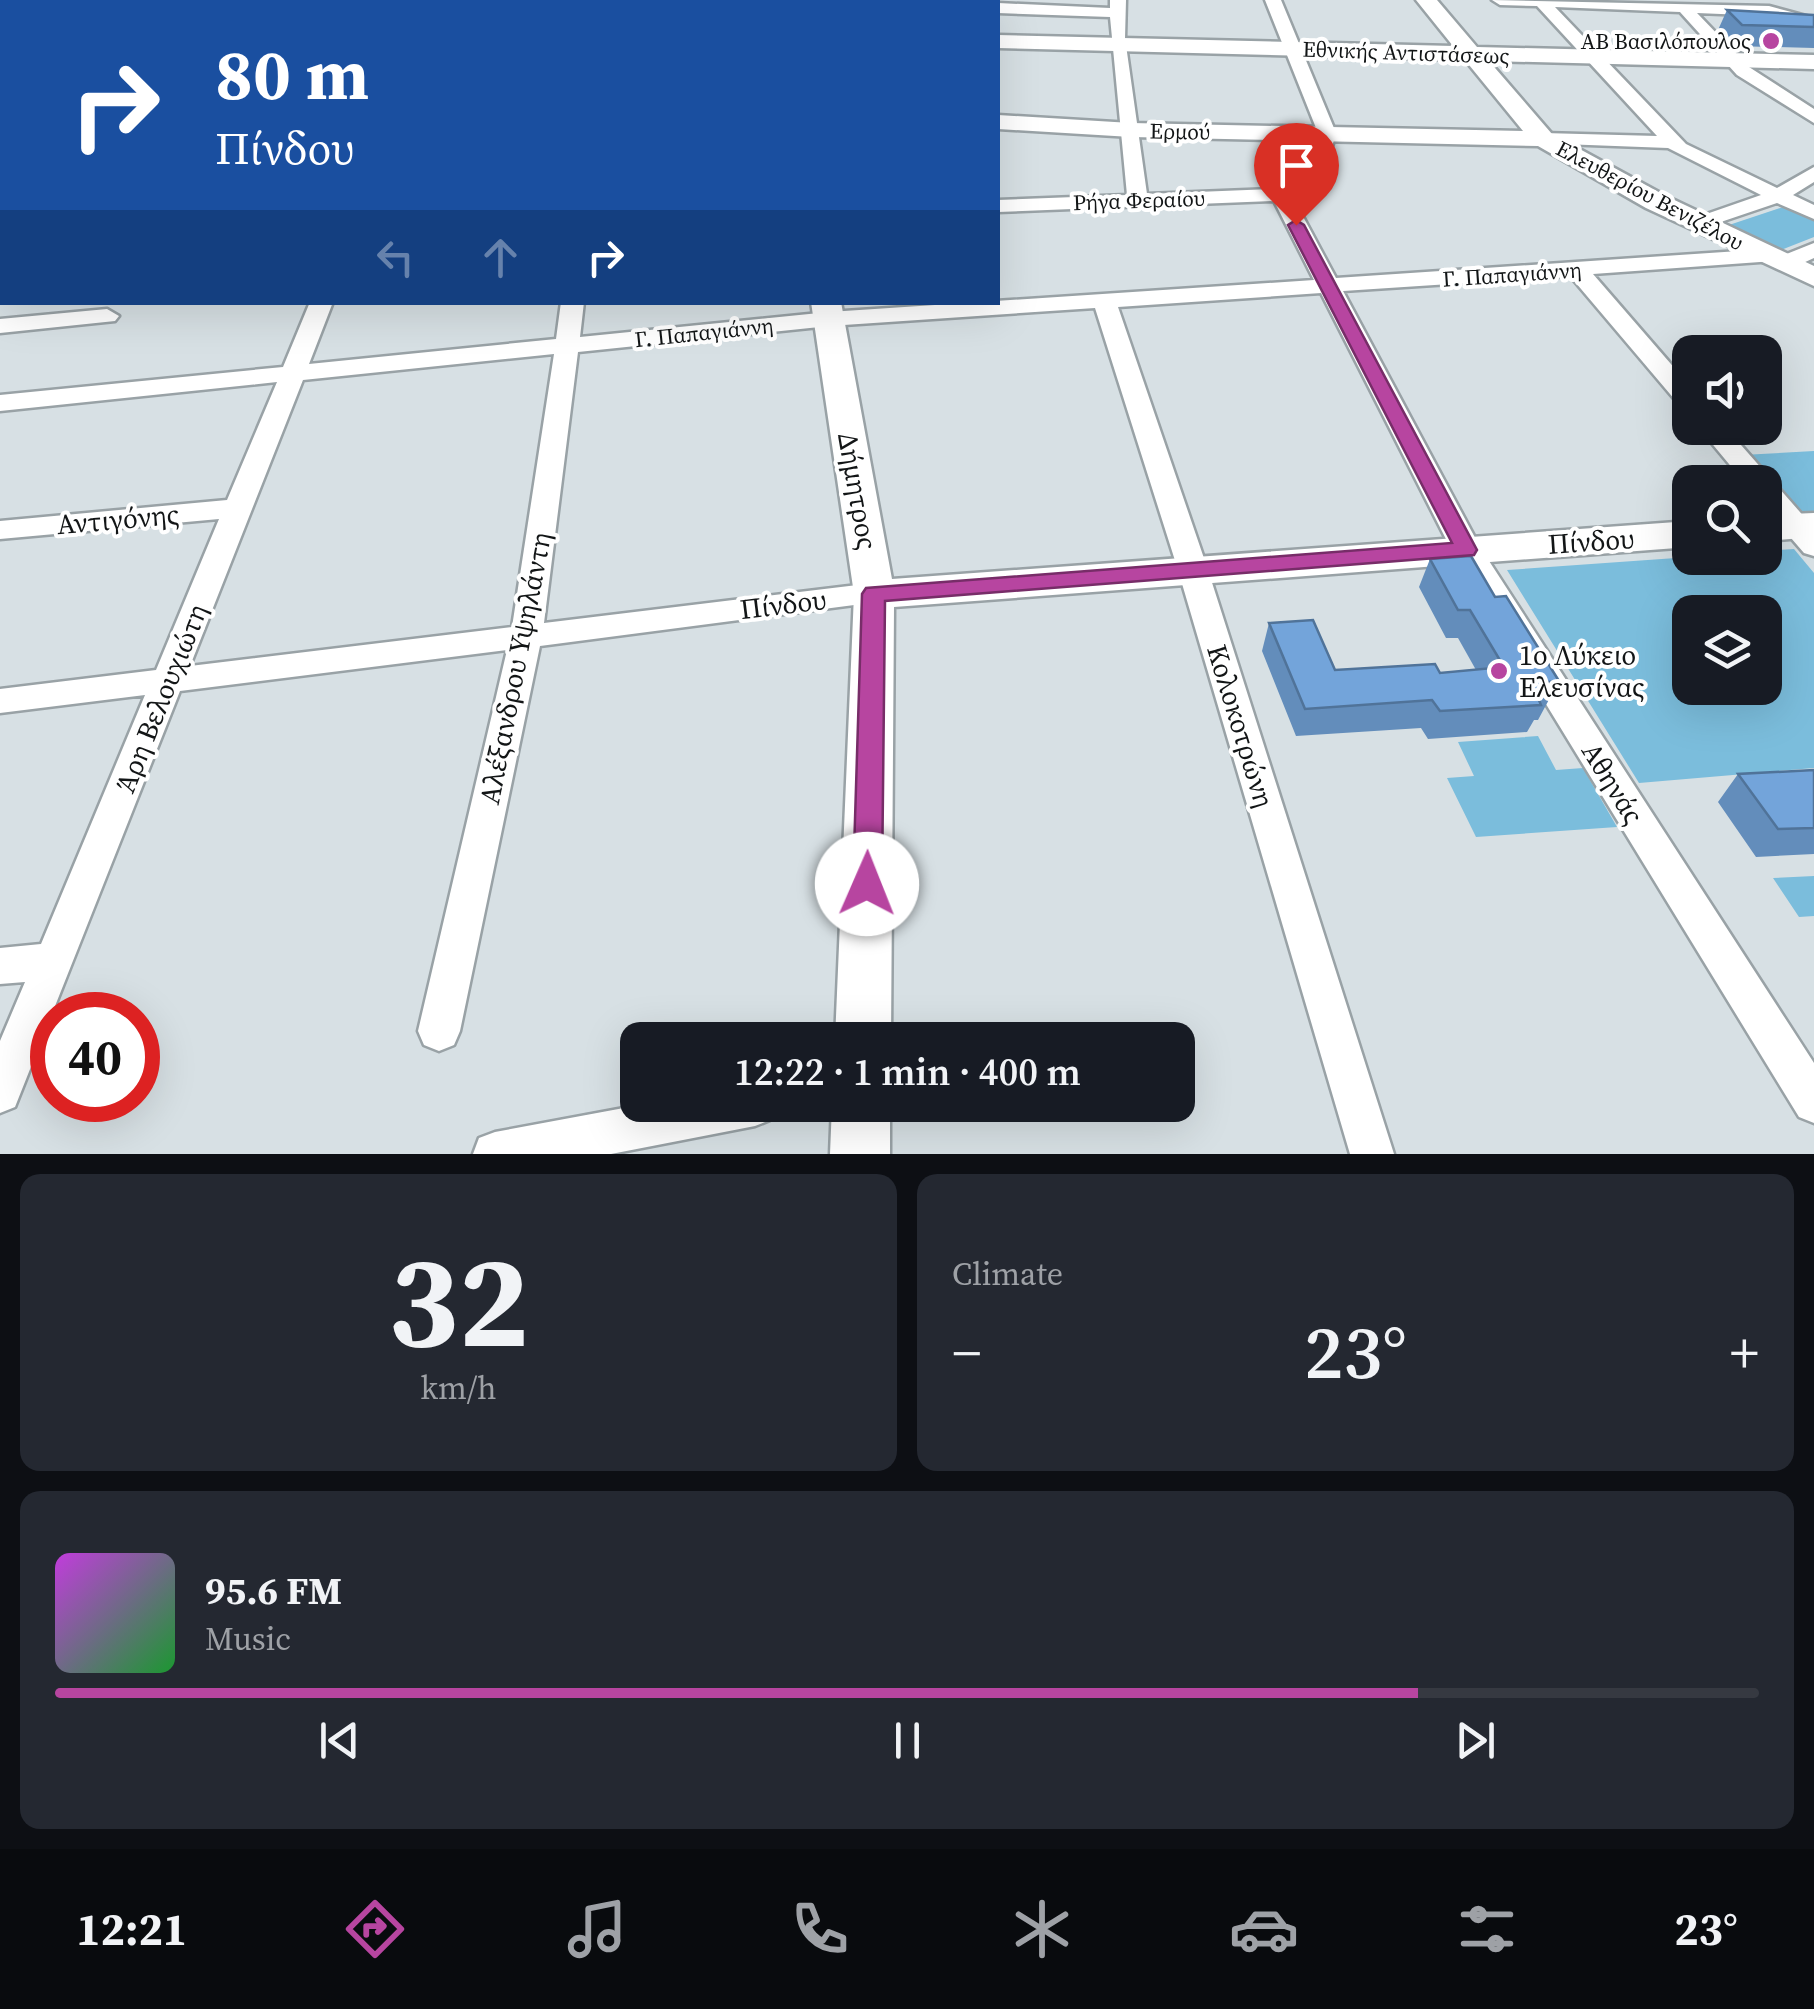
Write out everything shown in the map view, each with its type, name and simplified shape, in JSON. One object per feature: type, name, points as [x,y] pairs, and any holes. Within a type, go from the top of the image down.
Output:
[{"type":"street","points":[[1273,0],[1328,134],[1322,153],[1280,194]]},
{"type":"street","name":"Ελευθερίου Βενιζέλου","points":[[1426,0],[1544,139],[1699,223],[1814,277]]},
{"type":"street","points":[[1500,0],[1770,11],[1814,24]]},
{"type":"street","points":[[1753,0],[1770,11]]},
{"type":"street","points":[[1542,2],[1672,142],[1814,212]]},
{"type":"street","points":[[1000,8],[1118,6],[1118,42],[1138,200]]},
{"type":"street","points":[[1686,10],[1727,56],[1814,117]]},
{"type":"street","name":"Εθνικής Αντιστάσεως","points":[[1000,39],[1814,59]]},
{"type":"street","name":"Ερμού","points":[[1000,122],[1130,130],[1544,139]]},
{"type":"street","points":[[1544,139],[1672,142]]},
{"type":"street","points":[[1699,223],[1778,196],[1814,173]]},
{"type":"street","name":"Ρήγα Φεραίου","points":[[1000,206],[1280,194]]},
{"type":"street","name":"Αθηνάς","points":[[1280,194],[1466,550],[1814,1102]]},
{"type":"street","name":"Γ. Παπαγιάννη","points":[[1000,304],[1777,259],[1814,250]]},
{"type":"street","points":[[1576,270],[1672,381]]},
{"type":"street","name":"Κολοκοτρώνη","points":[[1104,300],[1193,570],[1372,1154]]},
{"type":"street","name":"Άρη Βελουχιώτη","points":[[0,1092],[321,305]]},
{"type":"street","name":"Αλέξανδρου Υψηλάντη","points":[[439,1031],[526,634],[574,305]]},
{"type":"street","name":"Γ. Παπαγιάννη","points":[[0,403],[570,345],[827,311],[978,305]]},
{"type":"street","name":"Δήμητρος","points":[[827,311],[874,594],[863,1022]]},
{"type":"street","points":[[0,326],[108,316]]},
{"type":"street","points":[[1727,445],[1744,465]]},
{"type":"street","name":"Αντιγόνης","points":[[0,530],[235,508]]},
{"type":"street","name":"Πίνδου","points":[[0,701],[874,594],[1672,535]]},
{"type":"street","points":[[0,966],[54,961]]},
{"type":"street","points":[[495,1154],[665,1122]]},
{"type":"street","points":[[860,1154],[861,1122]]},
{"type":"shaded area","points":[[1783,207],[1814,221],[1814,237],[1781,250],[1729,225]]},
{"type":"shaded area","points":[[1814,451],[1814,511],[1791,512],[1782,502],[1782,465],[1751,465],[1742,455]]},
{"type":"shaded area","points":[[1794,549],[1814,573],[1814,768],[1639,783],[1507,570],[1672,558],[1672,575],[1782,575],[1782,550]]},
{"type":"shaded area","points":[[1538,736],[1556,770],[1583,768],[1617,827],[1476,837],[1447,778],[1474,776],[1458,742]]},
{"type":"shaded area","points":[[1814,876],[1814,916],[1799,917],[1773,878]]},
{"type":"building","points":[[1727,10],[1814,15],[1814,27],[1742,25]]},
{"type":"building","points":[[1471,556],[1495,597],[1506,596],[1559,681],[1547,682],[1553,692],[1536,693],[1541,705],[1440,711],[1432,700],[1305,709],[1269,623],[1313,620],[1335,670],[1435,664],[1440,673],[1504,667],[1470,610],[1458,610],[1430,559]]},
{"type":"building","points":[[1814,770],[1814,828],[1778,829],[1738,774]]},
{"type":"place","name":"ΑΒ Βασιλόπουλος","points":[[1771,41]]},
{"type":"place","name":"1ο Λύκειο Ελευσίνας","points":[[1499,671]]},
{"type":"route","points":[[867,884],[874,594],[1466,550],[1296,225]]}]
